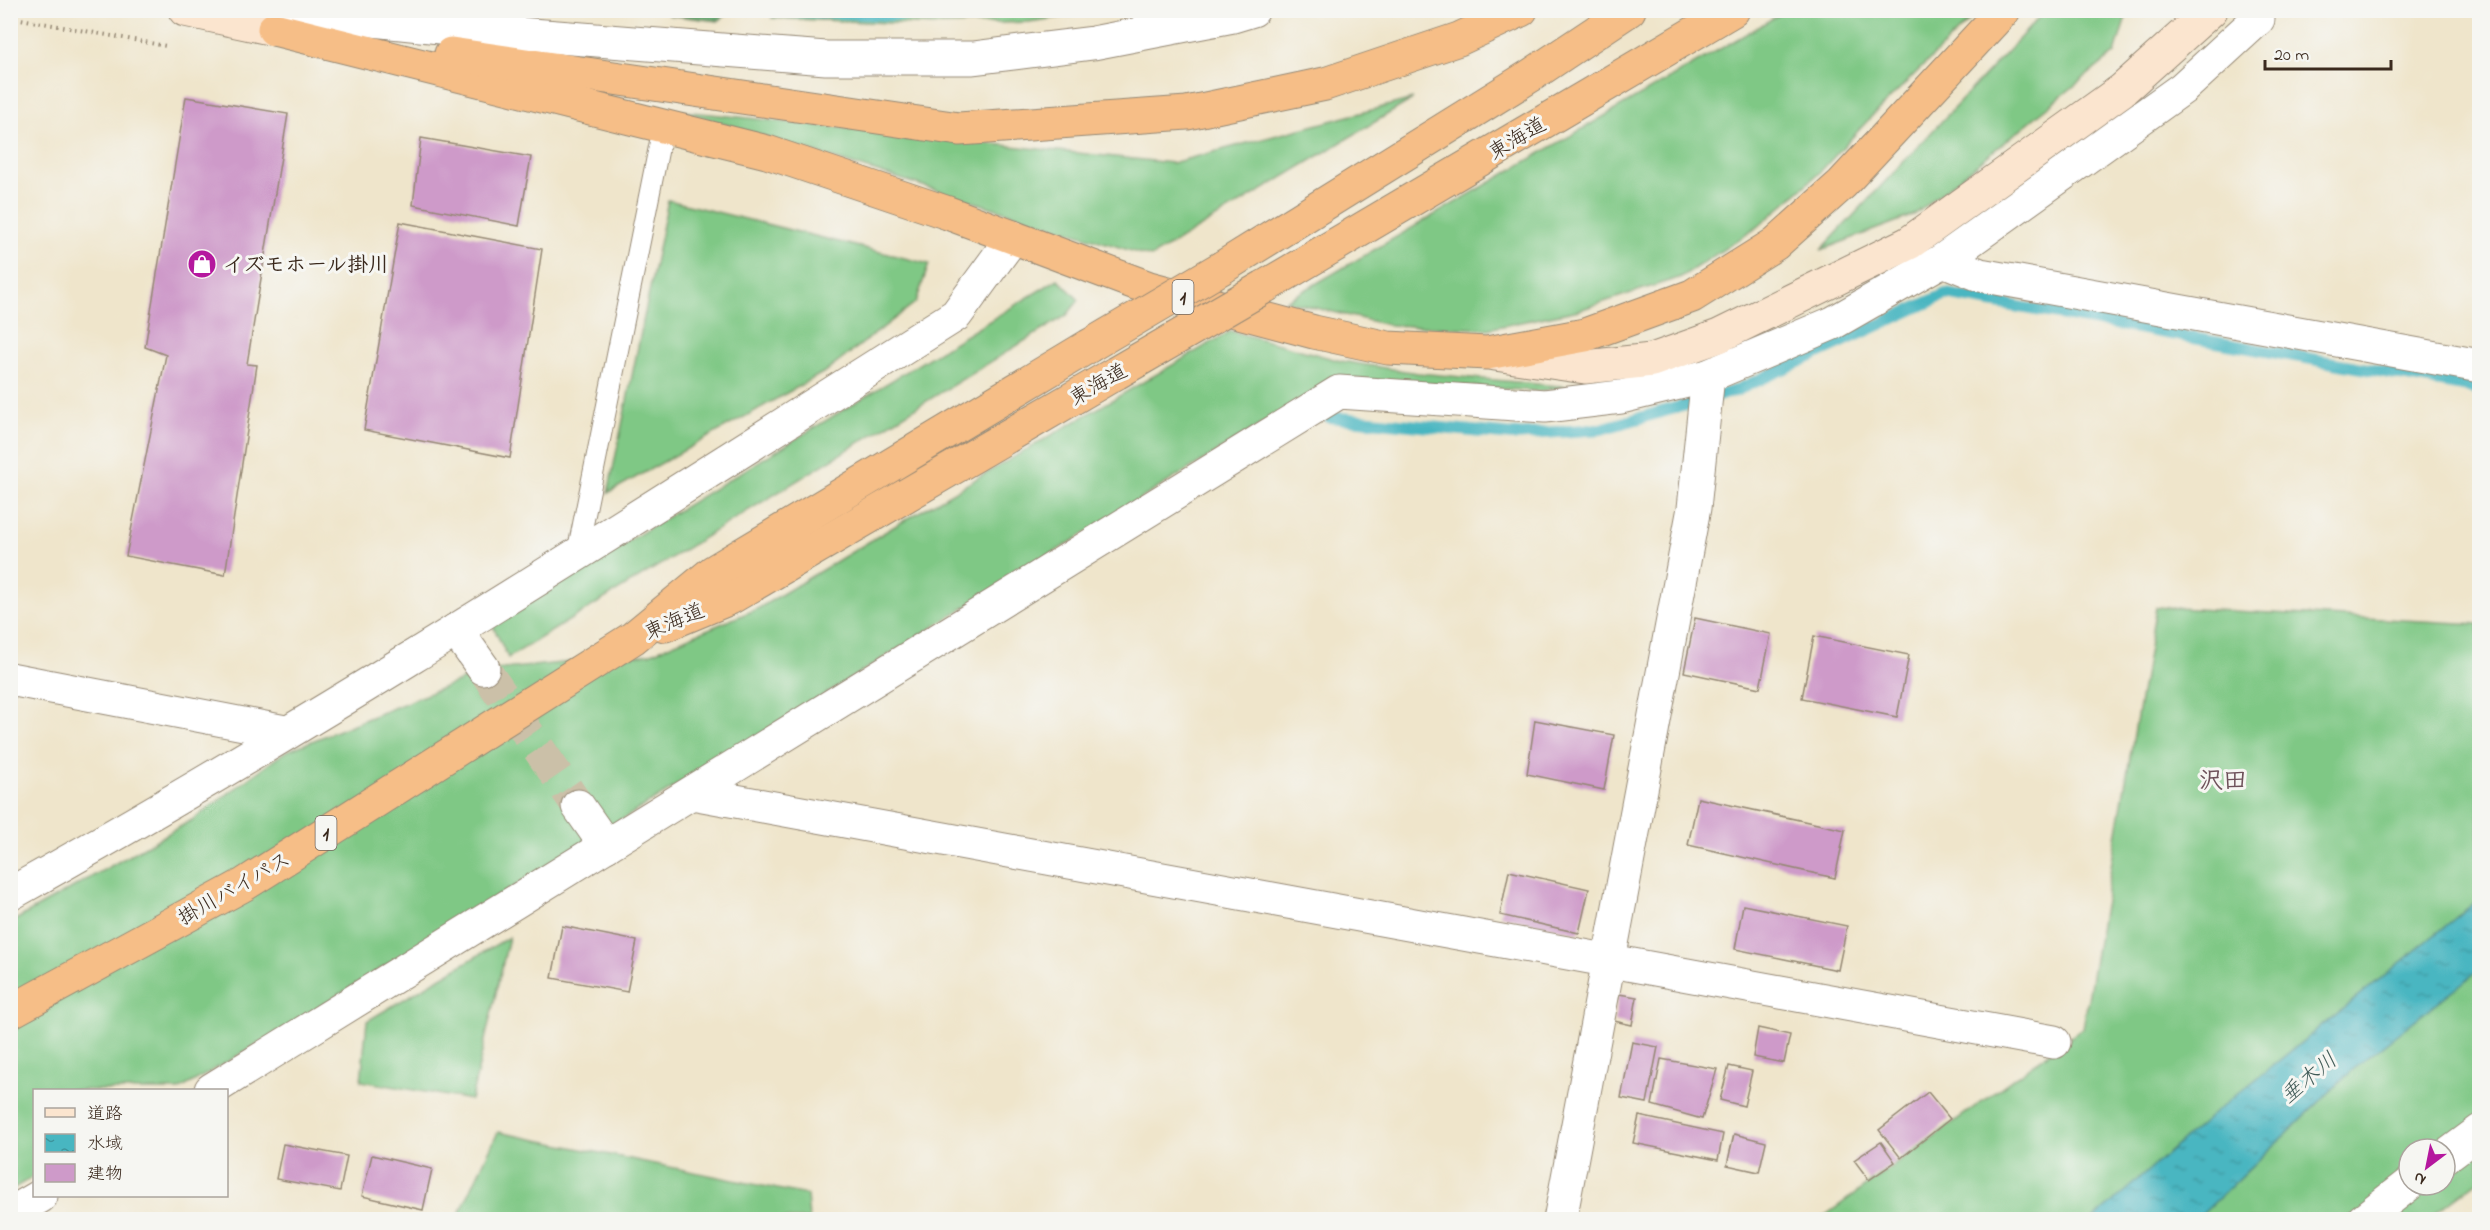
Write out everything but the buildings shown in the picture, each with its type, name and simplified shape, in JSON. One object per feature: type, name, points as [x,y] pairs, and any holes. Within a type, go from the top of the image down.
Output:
[{"type":"highway","points":[[275,20],[959,129],[1187,113],[1325,84],[1460,39],[1521,10]]},
{"type":"highway","name":"東海道","points":[[633,638],[713,573],[1223,267],[1530,76],[1629,10]]},
{"type":"highway","name":"東海道","points":[[633,638],[730,598],[1733,10]]},
{"type":"highway","name":"1","points":[[275,20],[663,127],[766,152],[1013,237],[1149,288],[1314,333],[1388,348],[1487,353],[1585,335],[1692,296],[1774,244],[1842,184],[2004,10]]},
{"type":"highway","name":"掛川バイパス","points":[[10,1012],[245,884],[633,638]]},
{"type":"main road","points":[[185,10],[275,20]]},
{"type":"main road","points":[[1487,353],[1585,367],[1652,360],[1719,336],[1909,243],[2122,90],[2211,10]]},
{"type":"street","points":[[275,20],[469,30],[826,58],[973,58],[1093,43],[1144,22],[1253,10]]},
{"type":"street","points":[[213,1089],[1339,392],[1545,406],[1621,398],[1708,376],[1833,323],[1943,260],[2182,88],[2258,19],[2257,10]]},
{"type":"street","points":[[10,894],[88,851],[456,630],[956,315],[1013,237]]},
{"type":"street","points":[[1943,260],[1980,274],[2480,366]]},
{"type":"street","points":[[1560,1220],[1694,508],[1708,376]]},
{"type":"street","points":[[456,630],[483,668]]},
{"type":"street","points":[[10,679],[285,732]]},
{"type":"street","points":[[692,793],[2054,1042]]},
{"type":"street","points":[[578,806],[606,846]]},
{"type":"street","points":[[2457,1148],[2480,1131]]},
{"type":"street","points":[[2363,1220],[2397,1194]]},
{"type":"street","points":[[10,1214],[39,1197]]},
{"type":"lane","points":[[577,554],[663,127]]},
{"type":"green space","points":[[779,10],[1102,11],[1029,22],[943,25],[772,18]]},
{"type":"green space","points":[[1787,10],[1979,11],[1872,116],[1818,174],[1758,227],[1681,277],[1579,310],[1487,329],[1388,325],[1286,301]]},
{"type":"green space","points":[[666,11],[732,11],[718,21],[669,15]]},
{"type":"green space","points":[[2045,11],[2128,11],[2115,53],[1914,215],[1821,250]]},
{"type":"green space","points":[[1413,99],[1151,257],[682,111],[1172,163]]},
{"type":"green space","points":[[668,200],[929,264],[916,302],[828,370],[608,493]]},
{"type":"green space","points":[[1058,279],[1079,300],[1067,315],[508,658],[492,624]]},
{"type":"green space","points":[[1231,331],[1341,361],[1418,373],[1570,387],[1538,391],[1336,378],[285,1028],[181,1089],[33,1089],[33,1177],[11,1190],[10,923],[192,820],[285,752],[484,671],[649,654],[759,608],[895,526]]},
{"type":"green space","points":[[2156,607],[2479,624],[2479,1180],[2457,1196],[2457,1137],[2397,1137],[2397,1197],[2456,1197],[2427,1219],[1819,1220],[2083,1028]]},
{"type":"green space","points":[[509,937],[471,1100],[361,1081],[367,1021]]},
{"type":"green space","points":[[498,1132],[807,1195],[809,1219],[457,1219]]},
{"type":"water","name":"垂木川","points":[[2479,899],[2479,970],[2360,1063],[2197,1219],[2093,1219],[2214,1113]]},
{"type":"waterway","points":[[772,10],[890,15],[989,10]]},
{"type":"waterway","points":[[1329,417],[1513,435],[1601,429],[1735,391],[1946,294],[2480,389]]},
{"type":"tunnel","points":[[483,668],[578,806]]},
{"type":"place","name":"イズモホール掛川","points":[[202,264]]},
{"type":"district","name":"沢田","points":[[2223,780]]}]
